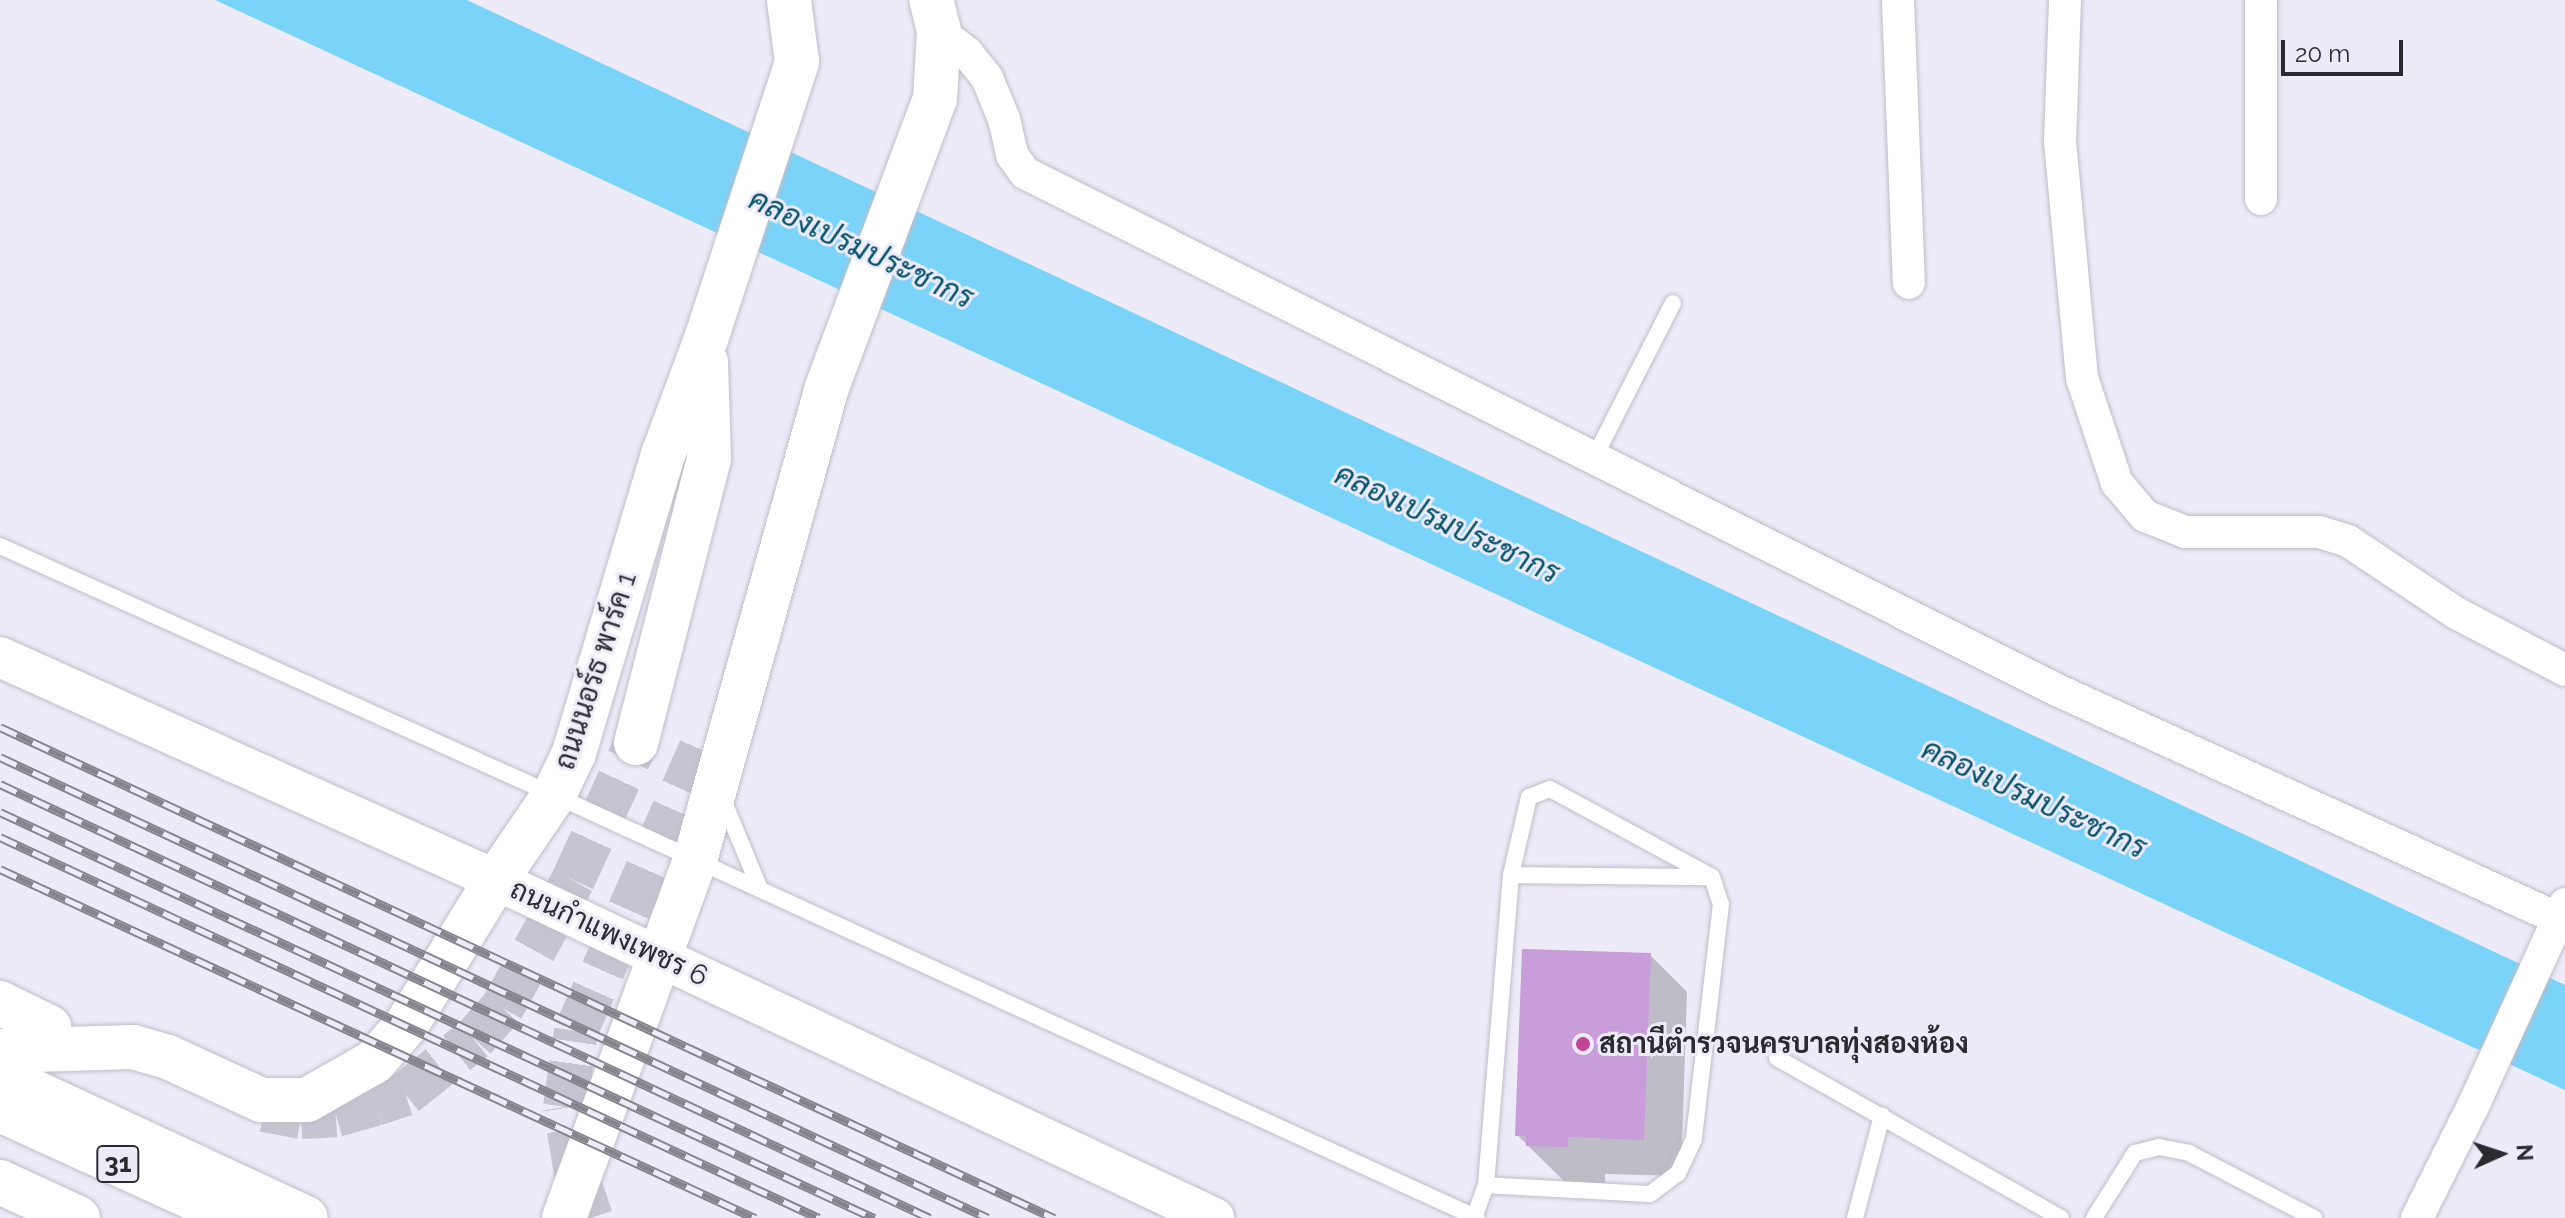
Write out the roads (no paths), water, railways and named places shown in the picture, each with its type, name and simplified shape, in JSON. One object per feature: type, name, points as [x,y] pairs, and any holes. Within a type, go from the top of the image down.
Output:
[{"type":"main road","name":"ถนนนอร์ธ พาร์ค 1","points":[[0,1051],[133,1047],[168,1057],[261,1100],[307,1100],[374,1062],[407,1024],[496,880],[554,795],[574,753],[664,452],[706,339],[797,62],[789,0]]},
{"type":"main road","points":[[564,1218],[589,1141],[602,1117],[695,860],[709,766],[788,490],[935,99],[935,15]]},
{"type":"main road","points":[[636,743],[709,458],[706,339]]},
{"type":"main road","points":[[0,1003],[49,1027]]},
{"type":"main road","name":"31","points":[[0,1076],[306,1218]]},
{"type":"main road","name":"31","points":[[0,1110],[237,1218]]},
{"type":"main road","name":"31","points":[[0,1182],[78,1218]]},
{"type":"street","points":[[1898,0],[1909,283]]},
{"type":"street","points":[[2065,0],[2060,141],[2082,378],[2117,483],[2145,516],[2185,532],[2319,532],[2348,541],[2456,613],[2565,670]]},
{"type":"street","points":[[2261,0],[2261,199]]},
{"type":"street","points":[[935,15],[987,78],[1004,119],[1012,155],[1025,173],[2057,690],[2562,912],[2474,1104],[2417,1218]]},
{"type":"street","name":"ถนนกำแพงเพชร 6","points":[[0,657],[496,880],[1214,1218]]},
{"type":"lane","points":[[1593,460],[1673,303]]},
{"type":"lane","points":[[0,546],[554,795],[1475,1218],[1486,1185],[1511,875],[1529,797],[1550,789],[1712,877],[1721,904],[1694,1139],[1678,1173],[1650,1194],[1486,1185]]},
{"type":"lane","points":[[709,766],[760,889]]},
{"type":"lane","points":[[1511,875],[1712,877]]},
{"type":"lane","points":[[1777,1058],[2061,1218]]},
{"type":"lane","points":[[1855,1218],[1882,1116]]},
{"type":"lane","points":[[2094,1218],[2135,1153],[2159,1147],[2189,1153],[2314,1218]]},
{"type":"water","name":"คลองเปรมประชากร","points":[[215,0],[467,0],[2565,985],[2565,1090]]},
{"type":"tunnel","points":[[264,1110],[301,1117],[336,1115],[405,1094],[474,1039],[502,1008],[573,880],[636,743]]},
{"type":"tunnel","points":[[591,1218],[576,1173],[565,1107],[576,1031],[701,748]]},
{"type":"railway","points":[[0,727],[1054,1218]]},
{"type":"railway","points":[[0,757],[988,1218]]},
{"type":"railway","points":[[0,784],[930,1218]]},
{"type":"railway","points":[[0,812],[874,1218]]},
{"type":"railway","points":[[0,837],[819,1218]]},
{"type":"railway","points":[[0,869],[755,1218]]},
{"type":"place","name":"สถานีตำรวจนครบาลทุ่งสองห้อง","points":[[1583,1044]]}]
